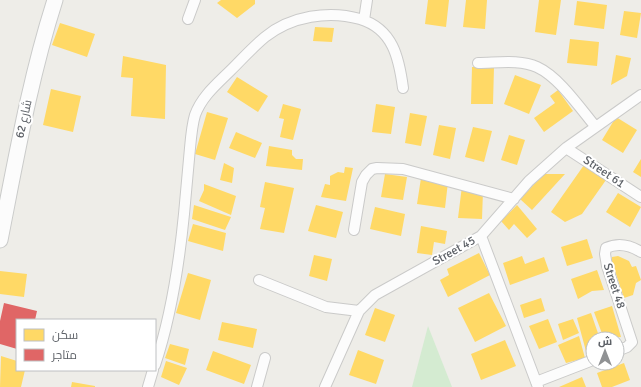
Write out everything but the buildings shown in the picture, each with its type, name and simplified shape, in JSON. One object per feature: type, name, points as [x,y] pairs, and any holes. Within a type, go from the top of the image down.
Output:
[{"type":"street","name":"شارع 62","points":[[0,240],[20,132],[46,26],[54,0]]},
{"type":"street","points":[[188,19],[195,0]]},
{"type":"street","points":[[364,20],[367,0]]},
{"type":"street","points":[[156,362],[164,338],[180,254],[193,124],[202,98],[266,37],[278,29],[307,18],[331,14],[345,14],[364,20],[379,28],[391,41],[396,53],[403,88]]},
{"type":"street","points":[[478,63],[509,62],[536,66],[549,74],[595,126]]},
{"type":"street","name":"Street 45","points":[[325,387],[359,312],[375,295],[481,236],[529,181],[566,148],[595,126],[641,95]]},
{"type":"street","name":"Street 61","points":[[566,148],[641,197]]},
{"type":"street","points":[[354,230],[362,182],[366,174],[372,169],[377,168],[403,169],[514,199]]},
{"type":"street","points":[[481,236],[537,384],[585,363]]},
{"type":"street","name":"Street 48","points":[[625,348],[637,345],[606,266],[605,254],[606,248],[619,244],[641,252]]},
{"type":"street","points":[[259,280],[326,307],[359,312]]},
{"type":"street","points":[[257,387],[265,358]]},
{"type":"street","points":[[148,387],[154,371]]},
{"type":"green space","points":[[428,326],[452,387],[412,387]]}]
